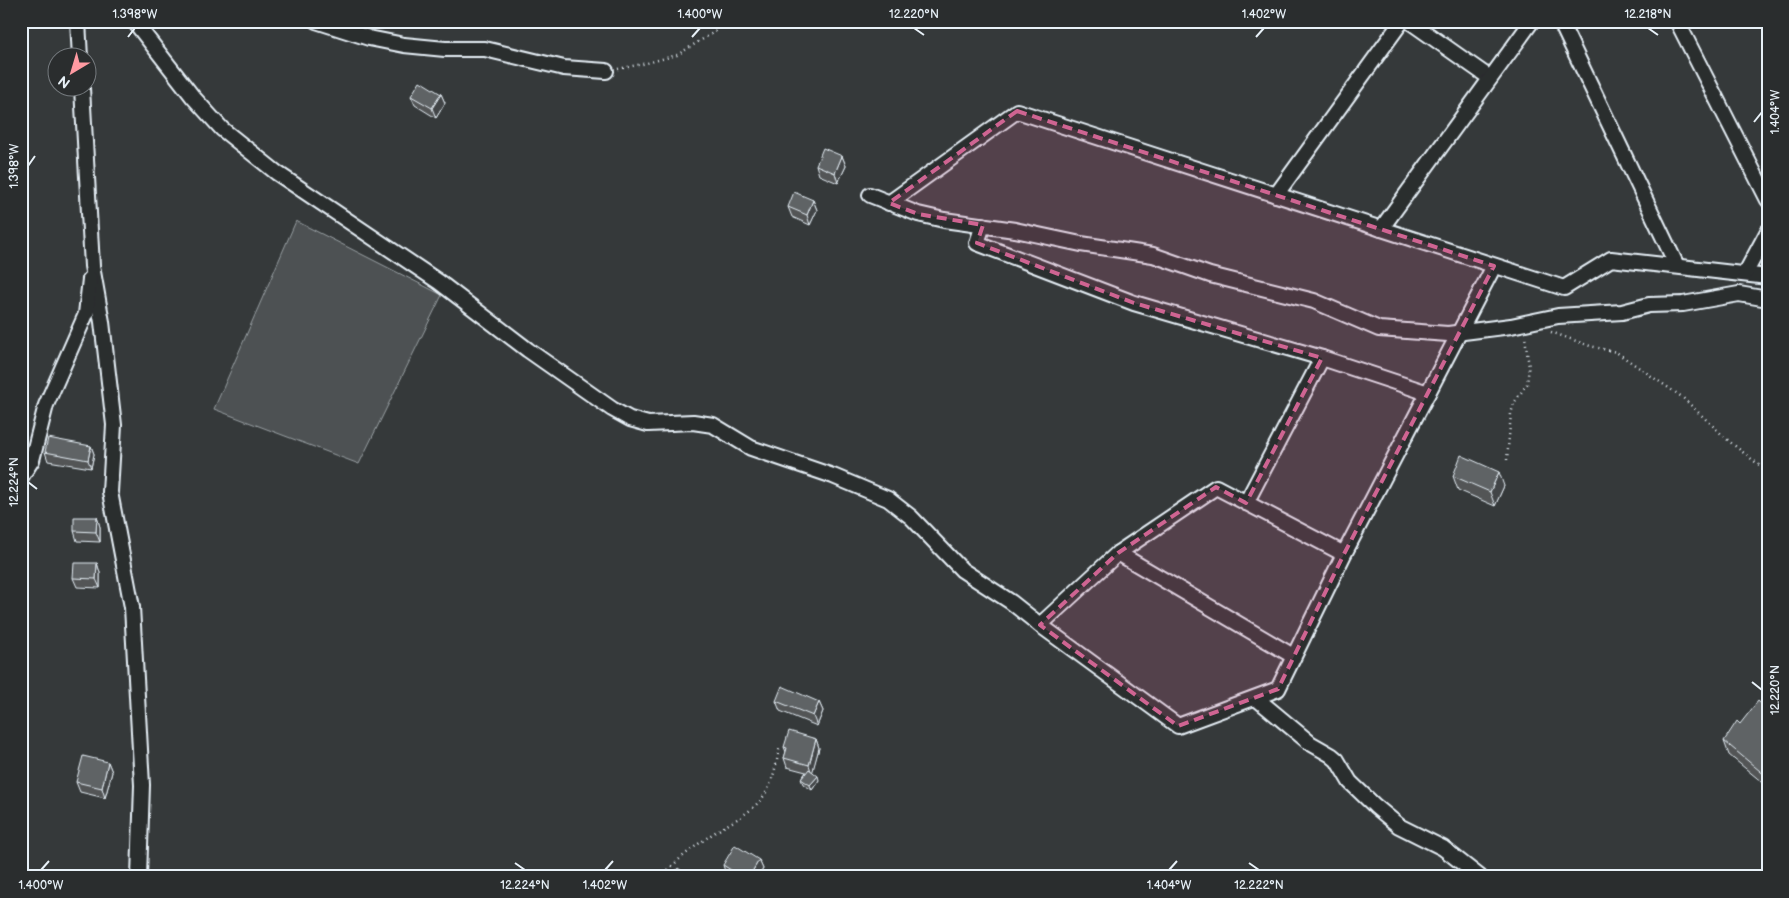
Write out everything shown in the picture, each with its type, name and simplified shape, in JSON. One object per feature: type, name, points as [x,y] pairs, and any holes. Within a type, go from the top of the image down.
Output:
[{"type":"street","points":[[78,21],[79,48]]},
{"type":"street","points":[[134,21],[193,97],[222,129],[277,173],[439,282],[528,350],[612,409],[630,419],[648,424],[694,422],[712,425],[751,448],[833,476],[888,499],[911,517],[962,570],[1011,602],[1178,726],[1278,689],[1344,554],[1494,266]]},
{"type":"street","points":[[316,21],[369,38],[404,45],[445,49],[485,49],[564,68],[606,71]]},
{"type":"street","points":[[1276,195],[1402,21]]},
{"type":"street","points":[[1410,21],[1490,78]]},
{"type":"street","points":[[1381,229],[1532,21]]},
{"type":"street","points":[[1560,21],[1677,266]]},
{"type":"street","points":[[1677,21],[1768,200]]},
{"type":"street","points":[[83,98],[92,266],[102,322],[114,425],[110,492],[132,607],[142,786],[140,877]]},
{"type":"street","points":[[889,203],[1016,111],[1564,288],[1611,259],[1768,277]]},
{"type":"street","points":[[870,195],[918,214],[944,220],[1015,230],[1081,244],[1153,255],[1210,276],[1314,301],[1380,329],[1448,334],[1527,323],[1558,316],[1622,312],[1649,305],[1684,304],[1739,294],[1768,299]]},
{"type":"street","points":[[983,226],[977,242],[1134,303],[1322,358],[1428,392]]},
{"type":"street","points":[[1745,274],[1768,231]]},
{"type":"street","points":[[21,477],[32,460],[46,405],[86,314],[92,266]]},
{"type":"street","points":[[1246,503],[1322,358]]},
{"type":"street","points":[[1040,624],[1118,553],[1216,487],[1344,554]]},
{"type":"street","points":[[1118,553],[1294,656]]},
{"type":"street","points":[[1256,698],[1310,743],[1337,760],[1350,782],[1399,826],[1443,848],[1480,877]]},
{"type":"path","points":[[606,71],[677,55],[716,31],[723,21]]},
{"type":"path","points":[[1507,460],[1510,414],[1514,403],[1527,384],[1530,367],[1525,338],[1527,323],[1590,346],[1616,352],[1682,397],[1730,442],[1768,472]]},
{"type":"path","points":[[661,877],[671,866],[708,837],[742,816],[757,804],[764,796],[771,782],[780,746]]},
{"type":"highlighted area","points":[[1017,111],[1494,266],[1344,554],[1278,689],[1178,726],[1040,625],[1118,553],[1216,487],[1246,503],[1322,358],[1134,303],[977,243],[983,225],[918,214],[889,203]]},
{"type":"shaded area","points":[[296,221],[442,295],[359,464],[214,409]]},
{"type":"building","points":[[420,81],[441,94],[432,108],[411,96]]},
{"type":"building","points":[[823,148],[842,156],[835,173],[816,165]]},
{"type":"building","points":[[794,192],[813,200],[807,215],[788,207]]},
{"type":"building","points":[[48,438],[91,446],[88,460],[45,452]]},
{"type":"building","points":[[1461,455],[1499,472],[1490,492],[1453,476]]},
{"type":"building","points":[[74,517],[97,517],[96,532],[74,531]]},
{"type":"building","points":[[74,563],[97,563],[96,579],[73,578]]},
{"type":"building","points":[[782,686],[819,702],[813,716],[776,701]]},
{"type":"building","points":[[1758,701],[1768,710],[1768,774],[1766,776],[1724,741],[1737,721],[1740,724]]},
{"type":"building","points":[[789,731],[816,739],[809,765],[784,758],[787,748],[784,747]]},
{"type":"building","points":[[83,756],[108,762],[102,788],[76,782]]},
{"type":"building","points":[[809,769],[818,776],[810,785],[801,779]]},
{"type":"building","points":[[735,845],[759,860],[749,877],[742,877],[723,865]]},
{"type":"building","points":[[678,868],[690,877],[671,877]]}]
